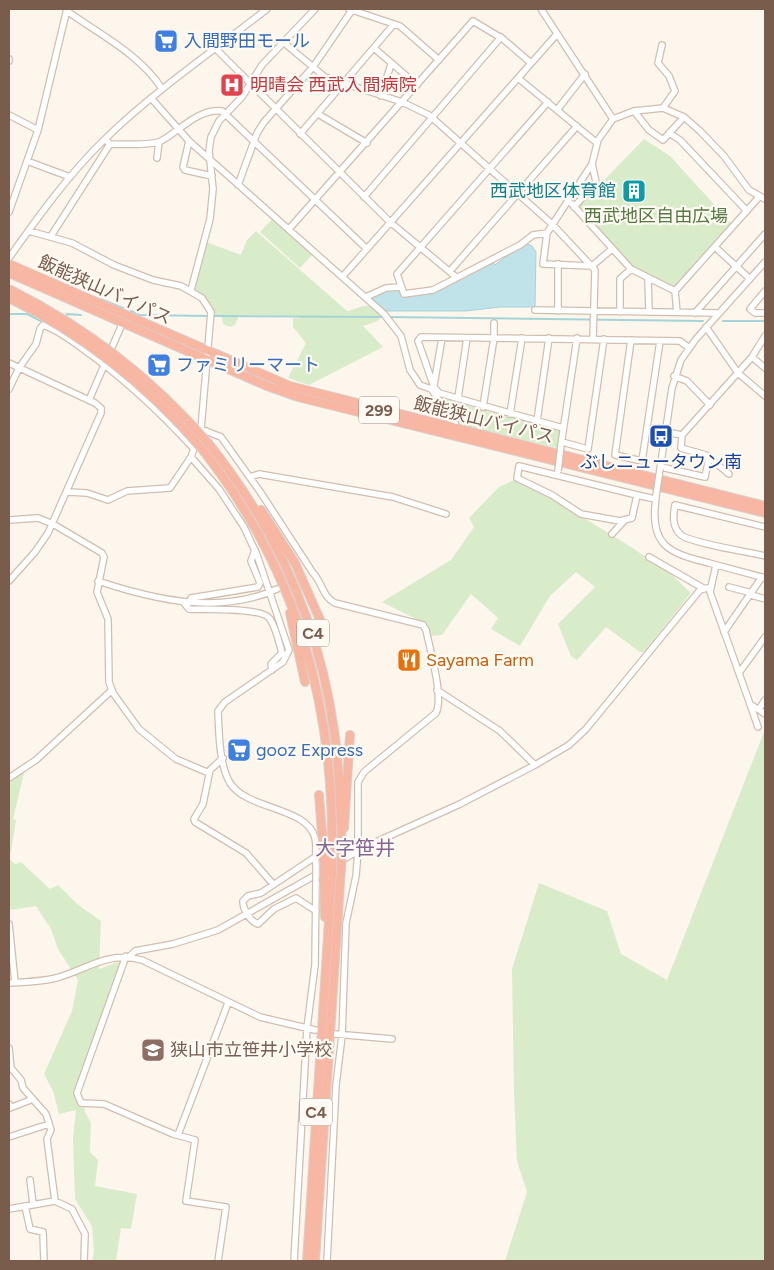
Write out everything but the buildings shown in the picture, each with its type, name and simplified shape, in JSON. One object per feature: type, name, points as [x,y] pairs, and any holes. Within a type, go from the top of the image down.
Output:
[{"type":"highway","name":"飯能狭山バイパス","points":[[9,264],[208,355],[267,386],[328,406],[765,513]]},
{"type":"highway","name":"飯能狭山バイパス","points":[[9,273],[122,322],[290,386],[765,506]]},
{"type":"highway","name":"C4","points":[[9,289],[72,323],[118,355],[179,410],[209,444],[253,506],[277,548],[314,639],[325,680],[334,730],[340,777],[342,847],[315,1261]]},
{"type":"highway","name":"C4","points":[[9,298],[42,315],[107,358],[155,399],[198,449],[245,509],[267,549],[301,627],[316,682],[330,774],[332,852],[328,964],[307,1261]]},
{"type":"highway","points":[[222,460],[274,529],[295,563],[321,622]]},
{"type":"highway","points":[[267,549],[292,617],[305,682]]},
{"type":"highway","points":[[342,847],[350,735]]},
{"type":"highway","points":[[319,795],[320,881],[328,964]]},
{"type":"street","points":[[9,258],[70,177],[105,139],[162,89],[268,9]]},
{"type":"street","points":[[191,290],[210,219],[213,189],[209,159],[211,137],[219,122],[251,84],[262,65],[315,9]]},
{"type":"street","points":[[238,185],[254,141],[264,122],[313,67],[350,9],[394,24],[410,33],[439,60]]},
{"type":"street","points":[[542,9],[613,119]]},
{"type":"street","points":[[9,212],[38,130],[67,10],[143,66],[162,89]]},
{"type":"street","points":[[289,229],[473,21],[501,37],[532,63]]},
{"type":"street","points":[[300,134],[394,24]]},
{"type":"street","points":[[343,276],[557,34]]},
{"type":"street","points":[[364,197],[501,37]]},
{"type":"street","points":[[283,42],[325,77],[422,110],[552,224],[595,270],[593,339]]},
{"type":"street","points":[[662,45],[658,63],[669,76],[675,91],[664,108]]},
{"type":"street","points":[[374,48],[417,86]]},
{"type":"street","points":[[216,49],[390,222],[456,277]]},
{"type":"street","points":[[381,96],[391,64]]},
{"type":"street","points":[[557,110],[585,74]]},
{"type":"street","points":[[518,78],[597,143]]},
{"type":"street","points":[[151,98],[176,130],[384,314],[401,336],[410,370],[420,385],[431,389],[455,422],[454,428]]},
{"type":"street","points":[[548,102],[396,274],[404,294],[433,290],[520,245],[533,236],[548,233]]},
{"type":"street","points":[[612,249],[592,266],[544,264],[548,233],[552,224],[592,164],[597,143],[613,119],[634,111],[664,108],[684,117],[711,142],[749,190],[763,198],[747,211],[676,291],[676,312]]},
{"type":"street","points":[[105,139],[110,144],[159,142],[176,130],[211,111],[222,111],[367,249]]},
{"type":"street","points":[[634,111],[649,130],[663,140],[684,117]]},
{"type":"street","points":[[318,114],[367,143]]},
{"type":"street","points":[[9,115],[38,130]]},
{"type":"street","points":[[450,271],[577,126]]},
{"type":"street","points":[[669,133],[680,140],[747,211]]},
{"type":"street","points":[[157,158],[159,142]]},
{"type":"street","points":[[189,142],[183,167],[185,170],[212,176]]},
{"type":"street","points":[[51,236],[110,144]]},
{"type":"street","points":[[27,161],[70,177]]},
{"type":"street","points":[[574,207],[596,182],[592,164]]},
{"type":"street","points":[[567,200],[630,269],[676,291]]},
{"type":"street","points":[[29,231],[72,243],[114,265],[150,279],[191,290],[206,301],[211,315],[198,449],[170,488],[126,492],[108,500],[88,493],[68,492]]},
{"type":"street","points":[[695,313],[765,234]]},
{"type":"street","points":[[715,247],[750,279]]},
{"type":"street","points":[[724,632],[764,577],[677,555],[663,544],[654,524],[656,498],[674,376],[681,360],[706,327],[765,262]]},
{"type":"street","points":[[558,264],[558,311]]},
{"type":"street","points":[[620,312],[620,278],[630,269]]},
{"type":"street","points":[[648,278],[649,312]]},
{"type":"street","points":[[366,297],[386,288],[401,287]]},
{"type":"street","points":[[765,291],[750,309],[756,313],[765,313]]},
{"type":"street","points":[[535,310],[593,314],[620,312],[719,313]]},
{"type":"street","points":[[89,400],[106,365],[122,322]]},
{"type":"street","points":[[483,408],[494,338],[494,323]]},
{"type":"street","points":[[9,389],[19,368],[36,344],[43,325],[72,341],[106,365],[198,449]]},
{"type":"street","points":[[706,327],[738,373],[765,396]]},
{"type":"street","points":[[564,428],[483,408],[458,398],[439,394],[434,387],[418,341],[421,337],[578,338],[680,341],[689,348]]},
{"type":"street","points":[[434,387],[442,338]]},
{"type":"street","points":[[458,398],[467,338]]},
{"type":"street","points":[[510,414],[522,338]]},
{"type":"street","points":[[537,421],[549,338]]},
{"type":"street","points":[[557,473],[578,338]]},
{"type":"street","points":[[730,474],[702,453],[681,448],[682,435],[752,357],[765,338]]},
{"type":"street","points":[[561,444],[588,449],[604,339]]},
{"type":"street","points":[[632,340],[615,455],[642,461],[660,341]]},
{"type":"street","points":[[752,357],[765,368]]},
{"type":"street","points":[[9,363],[89,400],[101,408],[101,413],[53,524],[35,552],[9,581]]},
{"type":"street","points":[[674,376],[687,381],[710,405]]},
{"type":"street","points":[[201,429],[221,437],[250,477],[312,573],[319,579],[328,600],[423,625],[426,630],[440,707],[436,713],[360,776],[358,782],[358,851],[356,876],[346,923],[342,1036],[336,1085],[327,1261]]},
{"type":"street","points":[[666,432],[682,435]]},
{"type":"street","points":[[191,457],[219,489],[244,527],[270,592],[289,650],[283,662],[225,702],[218,711],[225,771],[230,783],[242,794],[307,824],[316,838],[320,857],[316,865],[320,881],[316,911],[314,980],[307,1028],[294,1261]]},
{"type":"street","points":[[660,468],[705,477],[710,458]]},
{"type":"street","points":[[624,521],[581,514],[552,495],[517,478],[519,466],[557,473],[637,495],[656,498]]},
{"type":"street","points":[[250,477],[259,474],[394,497],[446,514]]},
{"type":"street","points":[[612,534],[624,521],[632,518],[637,495]]},
{"type":"street","points":[[765,527],[675,505],[673,516],[675,526],[685,538],[765,556]]},
{"type":"street","points":[[9,520],[38,518],[53,524],[102,553],[104,557],[98,581],[98,596],[107,614],[109,682],[112,690],[139,729],[176,759],[186,765],[209,773]]},
{"type":"street","points":[[186,603],[191,598],[258,587],[260,583],[251,561],[254,550]]},
{"type":"street","points":[[649,557],[703,588],[711,587]]},
{"type":"street","points":[[716,565],[710,592],[758,727]]},
{"type":"street","points":[[306,576],[312,573]]},
{"type":"street","points":[[98,581],[126,591],[186,603],[242,600],[277,589]]},
{"type":"street","points":[[729,587],[765,599]]},
{"type":"street","points":[[218,1261],[226,1207],[186,1201],[196,1140],[178,1135],[104,1104],[81,1102],[77,1093],[127,956],[143,949],[173,944],[218,930],[358,851],[460,804],[569,745],[580,735],[703,588]]},
{"type":"street","points":[[186,603],[189,609],[249,611],[266,615],[271,620],[282,652],[271,664],[272,670]]},
{"type":"street","points":[[739,674],[765,637]]},
{"type":"street","points":[[9,778],[36,760],[112,690]]},
{"type":"street","points":[[437,690],[500,731],[535,765]]},
{"type":"street","points":[[759,710],[765,700]]},
{"type":"street","points":[[750,704],[765,714]]},
{"type":"street","points":[[223,758],[209,773],[203,804],[194,818],[195,822],[246,853],[274,884]]},
{"type":"street","points":[[316,911],[296,898],[274,909],[262,923],[255,923],[243,906],[245,898],[261,893],[320,857]]},
{"type":"street","points":[[9,924],[12,983],[58,977],[110,958],[127,956],[142,960],[260,1017],[316,1030]]},
{"type":"street","points":[[178,1135],[228,1003]]},
{"type":"street","points":[[335,1034],[392,1039]]},
{"type":"street","points":[[9,1048],[10,1068],[33,1100],[46,1114],[50,1124],[51,1130],[47,1139],[55,1201]]},
{"type":"street","points":[[9,1104],[10,1108],[33,1100]]},
{"type":"street","points":[[9,1137],[50,1124]]},
{"type":"street","points":[[30,1180],[33,1204]]},
{"type":"street","points":[[9,1209],[55,1201],[72,1209],[85,1234],[84,1261]]},
{"type":"street","points":[[26,1206],[30,1229],[43,1232],[44,1261]]},
{"type":"green space","name":"西武地区自由広場","points":[[644,139],[670,156],[732,224],[676,287],[673,288],[633,267],[579,209],[579,206]]},
{"type":"green space","points":[[273,218],[313,254],[300,268],[260,232]]},
{"type":"green space","points":[[256,231],[347,311],[362,306],[369,306],[381,314],[378,321],[363,326],[383,347],[309,385],[288,378],[306,343],[293,327],[293,318],[300,318],[299,316],[239,315],[235,325],[230,327],[223,324],[222,315],[214,315],[211,306],[194,287],[206,242],[241,255],[247,240]]},
{"type":"green space","points":[[438,396],[482,410],[559,429],[561,431],[558,448],[460,425]]},
{"type":"green space","points":[[514,480],[555,500],[631,547],[671,574],[691,593],[644,652],[640,652],[606,627],[577,660],[571,656],[558,624],[595,587],[576,572],[550,596],[520,646],[491,629],[498,618],[471,594],[442,635],[431,636],[424,623],[382,602],[451,560],[474,527],[469,518],[499,487]]},
{"type":"green space","points":[[764,732],[765,1261],[505,1261],[527,1192],[517,1161],[512,969],[539,883],[607,911],[621,954],[667,980]]},
{"type":"green space","points":[[24,773],[13,819],[16,820],[9,855],[9,786],[11,779]]},
{"type":"green space","points":[[9,858],[15,864],[21,862],[50,889],[58,885],[77,904],[101,921],[99,969],[121,961],[79,1095],[84,1100],[85,1112],[91,1123],[90,1152],[98,1160],[95,1186],[137,1194],[131,1229],[121,1228],[116,1261],[92,1261],[94,1251],[92,1226],[75,1199],[73,1138],[76,1110],[59,1114],[53,1091],[44,1074],[72,1011],[78,980],[58,949],[51,929],[36,906],[11,910],[9,902]]},
{"type":"water","points":[[525,243],[532,246],[536,252],[535,307],[500,307],[466,311],[384,311],[370,298],[387,290],[400,290],[403,297],[435,292],[492,260],[495,265]]},
{"type":"waterway","points":[[98,298],[123,308]]},
{"type":"waterway","points":[[131,311],[140,315],[208,316]]},
{"type":"waterway","points":[[9,314],[27,314],[45,323]]},
{"type":"waterway","points":[[65,317],[67,314],[81,315]]},
{"type":"waterway","points":[[213,316],[383,317]]},
{"type":"waterway","points":[[388,317],[703,321]]},
{"type":"waterway","points":[[723,321],[765,321]]},
{"type":"tunnel","points":[[281,588],[306,576]]},
{"type":"place","name":"入間野田モール","points":[[166,41]]},
{"type":"place","name":"明晴会 西武入間病院","points":[[232,85]]},
{"type":"place","name":"西武地区体育館","points":[[634,191]]},
{"type":"place","name":"ファミリーマート","points":[[159,365]]},
{"type":"place","name":"ぶしニュータウン南","points":[[661,436]]},
{"type":"place","name":"Sayama Farm","points":[[409,660]]},
{"type":"place","name":"gooz Express","points":[[239,750]]},
{"type":"place","name":"狭山市立笹井小学校","points":[[153,1050]]},
{"type":"district","name":"大字笹井","points":[[355,848]]}]
